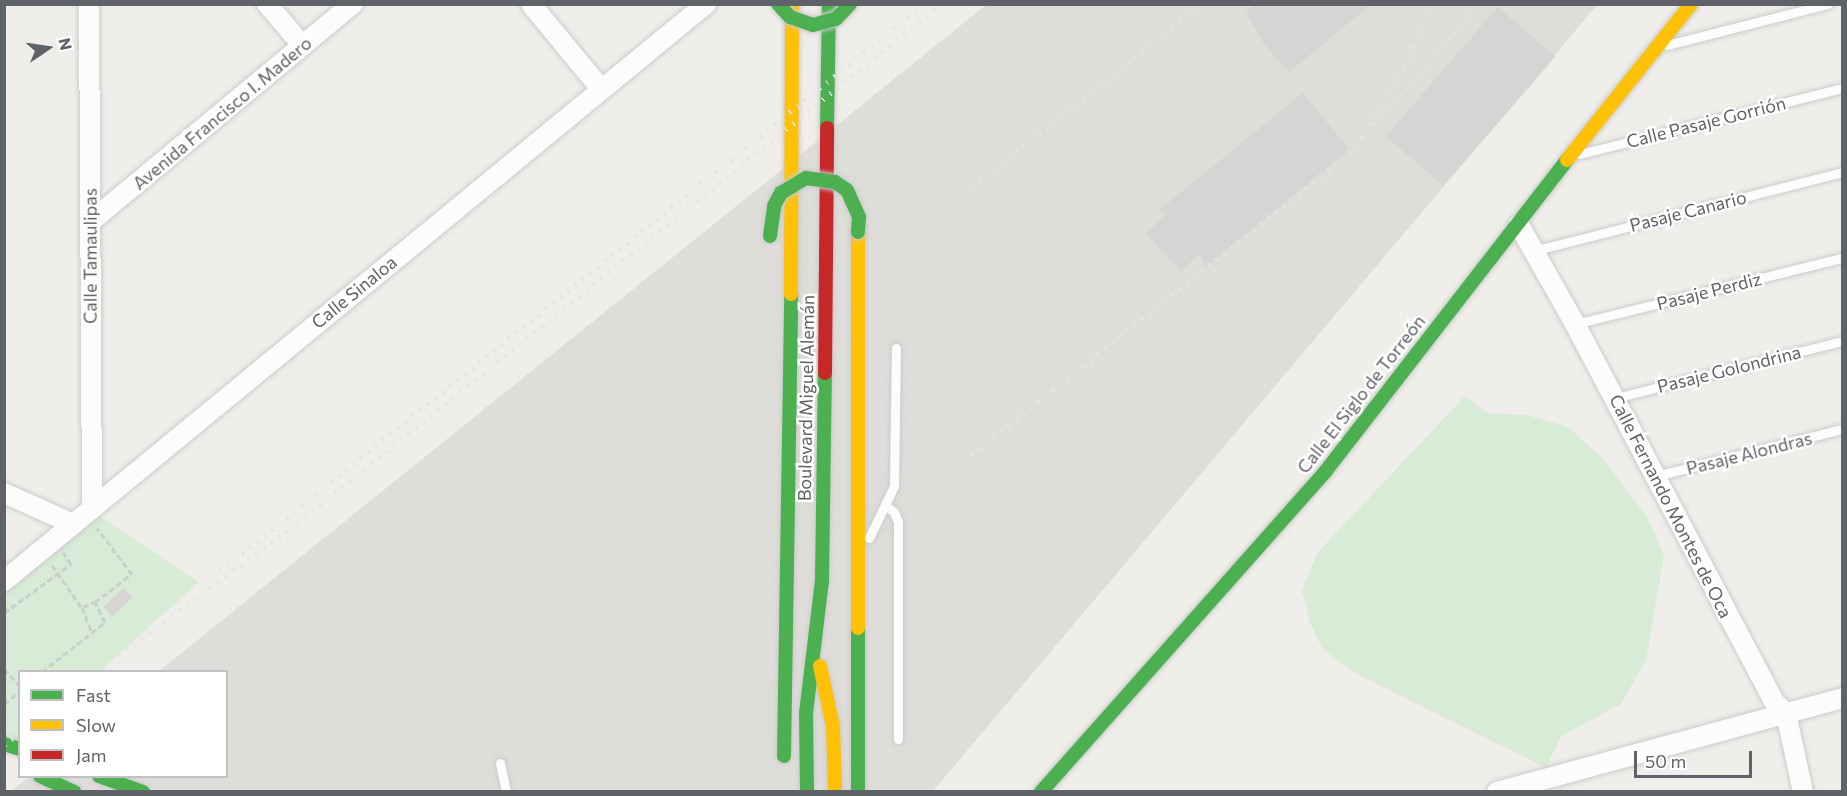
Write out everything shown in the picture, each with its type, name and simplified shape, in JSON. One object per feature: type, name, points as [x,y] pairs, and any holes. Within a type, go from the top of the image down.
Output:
[{"type":"main road","points":[[778,4],[790,17],[813,25],[836,19],[850,4]]},
{"type":"main road","name":"Boulevard Miguel Alemán","points":[[785,769],[784,657],[790,510],[792,4]]},
{"type":"main road","name":"Boulevard Miguel Alemán","points":[[807,792],[807,713],[822,581],[830,4]]},
{"type":"main road","name":"Calle El Siglo de Torreón","points":[[1041,792],[1325,472],[1412,355],[1519,225],[1570,156],[1691,4]]},
{"type":"main road","points":[[770,241],[774,206],[781,193],[806,178],[828,179],[847,190],[859,217],[858,792]]},
{"type":"main road","points":[[823,487],[857,549]]},
{"type":"main road","points":[[790,510],[802,585]]},
{"type":"main road","points":[[772,536],[784,657]]},
{"type":"main road","points":[[805,605],[830,706],[835,792]]},
{"type":"main road","points":[[42,778],[75,792]]},
{"type":"main road","points":[[102,778],[143,792]]},
{"type":"street","name":"Calle Tamaulipas","points":[[89,4],[92,508]]},
{"type":"street","points":[[267,4],[303,46]]},
{"type":"street","name":"Avenida Francisco I. Madero","points":[[90,222],[353,4]]},
{"type":"street","points":[[531,4],[601,89]]},
{"type":"street","name":"Calle Sinaloa","points":[[4,581],[706,4]]},
{"type":"street","name":"Calle Fernando Montes de Oca","points":[[1519,225],[1615,398],[1774,703],[1786,713],[1803,792]]},
{"type":"street","points":[[4,494],[73,524]]},
{"type":"street","points":[[1497,792],[1842,698]]},
{"type":"lane","points":[[1656,48],[1828,4]]},
{"type":"lane","name":"Calle Pasaje Gorrión","points":[[1570,156],[1842,88]]},
{"type":"lane","name":"Pasaje Canario","points":[[1533,251],[1842,172]]},
{"type":"lane","name":"Pasaje Perdiz","points":[[1575,324],[1842,258]]},
{"type":"lane","name":"Pasaje Golondrina","points":[[1615,398],[1842,341]]},
{"type":"lane","points":[[847,586],[857,549],[873,534],[894,486],[896,348]]},
{"type":"lane","name":"Pasaje Alondras","points":[[1655,476],[1842,429]]},
{"type":"lane","points":[[885,505],[894,512],[898,522],[898,739]]},
{"type":"lane","points":[[846,630],[847,730]]},
{"type":"lane","points":[[835,792],[845,746]]},
{"type":"lane","points":[[500,763],[506,792]]},
{"type":"path","points":[[82,608],[95,602],[132,574],[102,535]]},
{"type":"path","points":[[4,613],[71,564]]},
{"type":"path","points":[[58,573],[82,608],[91,630]]},
{"type":"path","points":[[44,670],[91,630],[105,622],[95,602]]},
{"type":"path","points":[[4,669],[18,686]]},
{"type":"path","points":[[4,704],[18,691]]},
{"type":"shaded area","points":[[986,5],[1597,5],[933,791],[10,792],[28,778],[228,778],[228,670],[160,670]]},
{"type":"green space","points":[[1465,396],[1487,413],[1527,415],[1568,427],[1603,459],[1648,518],[1664,555],[1646,660],[1621,704],[1561,736],[1546,768],[1351,671],[1322,648],[1310,623],[1302,590],[1318,552]]},
{"type":"green space","points":[[95,513],[199,582],[101,670],[18,670],[18,744],[5,745],[5,589]]},
{"type":"building","points":[[1255,4],[1372,4],[1289,72],[1263,43],[1246,12]]},
{"type":"building","points":[[1498,7],[1555,57],[1443,186],[1386,136]]},
{"type":"building","points":[[1303,93],[1350,150],[1207,266],[1199,254],[1181,272],[1146,233],[1165,216],[1159,210]]},
{"type":"building","points":[[124,588],[133,598],[112,616],[103,607]]},
{"type":"railway","points":[[220,571],[924,4]]},
{"type":"railway","points":[[98,670],[290,529],[941,4]]},
{"type":"railway","points":[[972,188],[1201,4]]},
{"type":"railway","points":[[1368,123],[1410,56],[1430,4]]},
{"type":"railway","points":[[971,455],[1342,159],[1454,35],[1475,4]]},
{"type":"railway","points":[[4,745],[18,734]]},
{"type":"traffic: fast","points":[[778,4],[790,17],[813,25],[836,19],[850,4]]},
{"type":"traffic: fast","points":[[827,128],[829,4]]},
{"type":"traffic: fast","points":[[1041,792],[1325,472],[1567,160]]},
{"type":"traffic: fast","points":[[770,236],[774,206],[781,193],[806,178],[835,182],[847,190],[859,217],[858,232]]},
{"type":"traffic: fast","points":[[784,756],[791,294]]},
{"type":"traffic: fast","points":[[807,792],[806,713],[822,581],[825,373]]},
{"type":"traffic: fast","points":[[858,628],[858,792]]},
{"type":"traffic: fast","points":[[4,744],[18,748]]},
{"type":"traffic: fast","points":[[44,778],[75,792]]},
{"type":"traffic: fast","points":[[104,778],[143,792]]},
{"type":"traffic: slow","points":[[791,294],[792,4]]},
{"type":"traffic: slow","points":[[1567,160],[1691,4]]},
{"type":"traffic: slow","points":[[858,232],[858,628]]},
{"type":"traffic: slow","points":[[820,666],[833,726],[835,792]]},
{"type":"traffic: jam","points":[[825,373],[827,128]]}]
